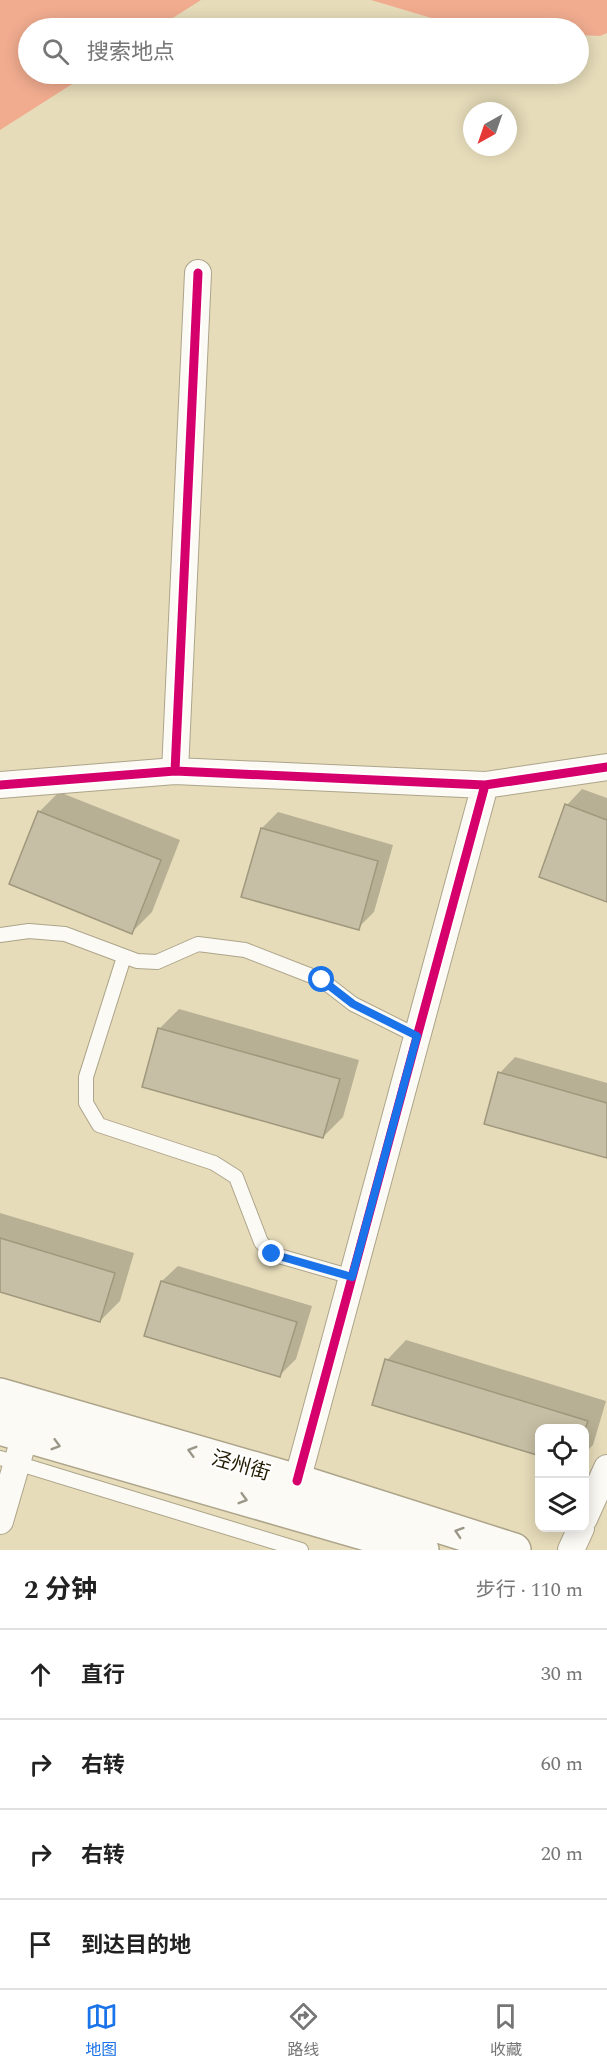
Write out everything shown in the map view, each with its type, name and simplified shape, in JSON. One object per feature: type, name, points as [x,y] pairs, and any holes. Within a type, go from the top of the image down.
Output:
[{"type":"main road","name":"泾州街","points":[[0,1395],[15,1438]]},
{"type":"main road","name":"泾州街","points":[[15,1438],[297,1481],[514,1550]]},
{"type":"main road","name":"泾州街","points":[[15,1438],[422,1550]]},
{"type":"street","points":[[175,771],[198,273]]},
{"type":"street","points":[[0,785],[175,771],[484,784],[607,767]]},
{"type":"street","points":[[297,1481],[484,784]]},
{"type":"street","points":[[0,1521],[15,1438]]},
{"type":"street","points":[[589,1510],[607,1468]]},
{"type":"street","points":[[571,1550],[579,1532]]},
{"type":"lane","points":[[0,935],[29,931],[65,934],[137,961],[157,962],[198,944],[246,950],[322,980],[353,1004],[417,1036]]},
{"type":"lane","points":[[124,957],[86,1077],[86,1103],[99,1125],[214,1163],[236,1177],[261,1242],[272,1254],[352,1277]]},
{"type":"lane","points":[[15,1438],[301,1550]]},
{"type":"shaded area","points":[[0,0],[201,0],[173,18],[18,18],[18,84],[72,84],[0,130]]},
{"type":"shaded area","points":[[371,0],[607,0],[607,33],[600,36],[589,35],[589,18],[431,18]]},
{"type":"building","points":[[565,804],[607,820],[607,902],[539,877]]},
{"type":"building","points":[[38,811],[161,860],[132,934],[9,884]]},
{"type":"building","points":[[261,828],[378,861],[359,930],[241,897]]},
{"type":"building","points":[[158,1028],[340,1079],[323,1138],[142,1087]]},
{"type":"building","points":[[498,1072],[607,1103],[607,1158],[484,1124]]},
{"type":"building","points":[[0,1238],[115,1273],[100,1322],[0,1292]]},
{"type":"building","points":[[161,1281],[297,1322],[280,1377],[144,1336]]},
{"type":"building","points":[[385,1359],[588,1421],[587,1424],[535,1424],[535,1454],[372,1405]]},
{"type":"cycle path","points":[[175,771],[198,273]]},
{"type":"cycle path","points":[[0,785],[175,771],[485,785],[607,767]]},
{"type":"cycle path","points":[[297,1481],[485,785]]},
{"type":"route","points":[[272,1254],[352,1277],[417,1036],[353,1004],[322,980]]}]
